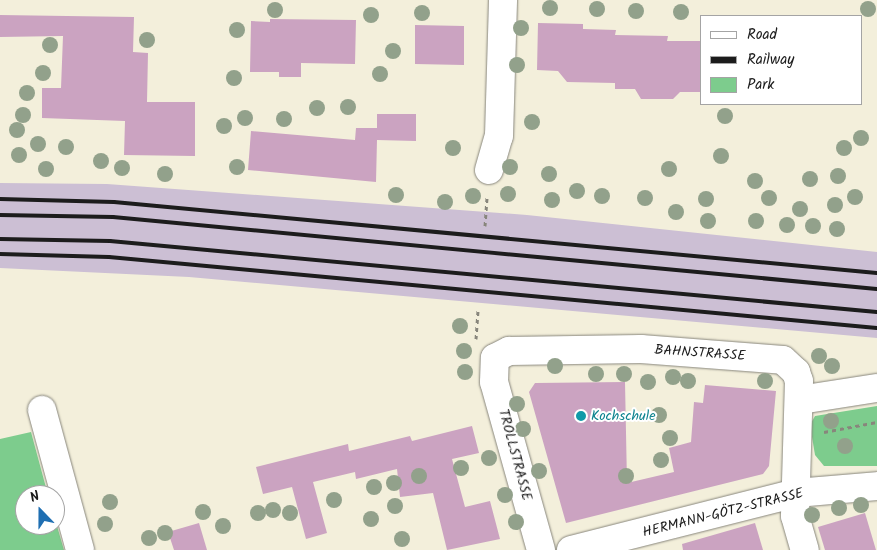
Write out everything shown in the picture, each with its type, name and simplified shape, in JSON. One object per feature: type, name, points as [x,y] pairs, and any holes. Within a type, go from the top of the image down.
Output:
[{"type":"street","points":[[489,170],[499,136],[503,0]]},
{"type":"street","name":"BAHNSTRASSE","points":[[494,358],[509,351],[641,349],[783,360],[796,372],[800,400],[795,516],[805,550]]},
{"type":"street","name":"TROLLSTRASSE","points":[[494,358],[494,382],[541,550]]},
{"type":"street","points":[[800,400],[877,388]]},
{"type":"street","points":[[42,410],[80,550]]},
{"type":"street","name":"HERMANN-GÖTZ-STRASSE","points":[[571,550],[796,493],[877,486]]},
{"type":"path","points":[[476,339],[478,308]]},
{"type":"path","points":[[797,437],[877,422]]},
{"type":"shaded area","points":[[0,183],[107,184],[527,215],[877,252],[877,338],[189,277],[0,268]]},
{"type":"green space","points":[[877,406],[877,466],[824,466],[815,455],[810,425],[815,416]]},
{"type":"green space","points":[[31,432],[45,485],[15,485],[15,535],[60,535],[64,550],[0,550],[0,439]]},
{"type":"building","points":[[0,15],[134,17],[133,52],[148,53],[147,102],[195,102],[195,156],[124,155],[125,121],[42,118],[42,88],[61,88],[63,36],[0,37]]},
{"type":"building","points":[[270,19],[356,20],[355,64],[301,63],[301,77],[279,77],[279,72],[250,72],[251,21],[270,22]]},
{"type":"building","points":[[538,23],[583,24],[583,29],[616,30],[615,35],[668,36],[667,41],[700,41],[700,92],[680,92],[673,99],[641,99],[635,89],[615,89],[615,83],[567,82],[558,71],[537,70]]},
{"type":"building","points":[[415,25],[464,26],[464,65],[415,64]]},
{"type":"building","points":[[377,114],[416,114],[416,141],[377,140],[376,182],[248,170],[251,131],[355,140],[356,128],[377,128]]},
{"type":"building","points":[[625,382],[627,483],[674,472],[669,448],[691,442],[694,402],[703,403],[705,385],[776,391],[769,466],[763,474],[566,523],[529,392],[535,383]]},
{"type":"building","points":[[472,426],[479,453],[452,459],[465,507],[490,501],[500,539],[447,550],[433,493],[400,497],[397,469],[356,479],[355,472],[313,482],[327,533],[306,539],[292,487],[263,494],[256,467],[348,444],[349,451],[410,436],[412,441]]},
{"type":"building","points":[[865,513],[876,550],[825,550],[818,527]]},
{"type":"building","points":[[199,523],[207,550],[174,550],[168,532]]},
{"type":"building","points":[[755,523],[763,550],[683,550],[682,544]]},
{"type":"railway","points":[[0,199],[114,202],[877,273]]},
{"type":"railway","points":[[0,215],[113,217],[877,289]]},
{"type":"railway","points":[[0,239],[110,241],[877,312]]},
{"type":"railway","points":[[0,254],[109,257],[877,328]]},
{"type":"place","name":"Kochschule","points":[[581,416]]}]
